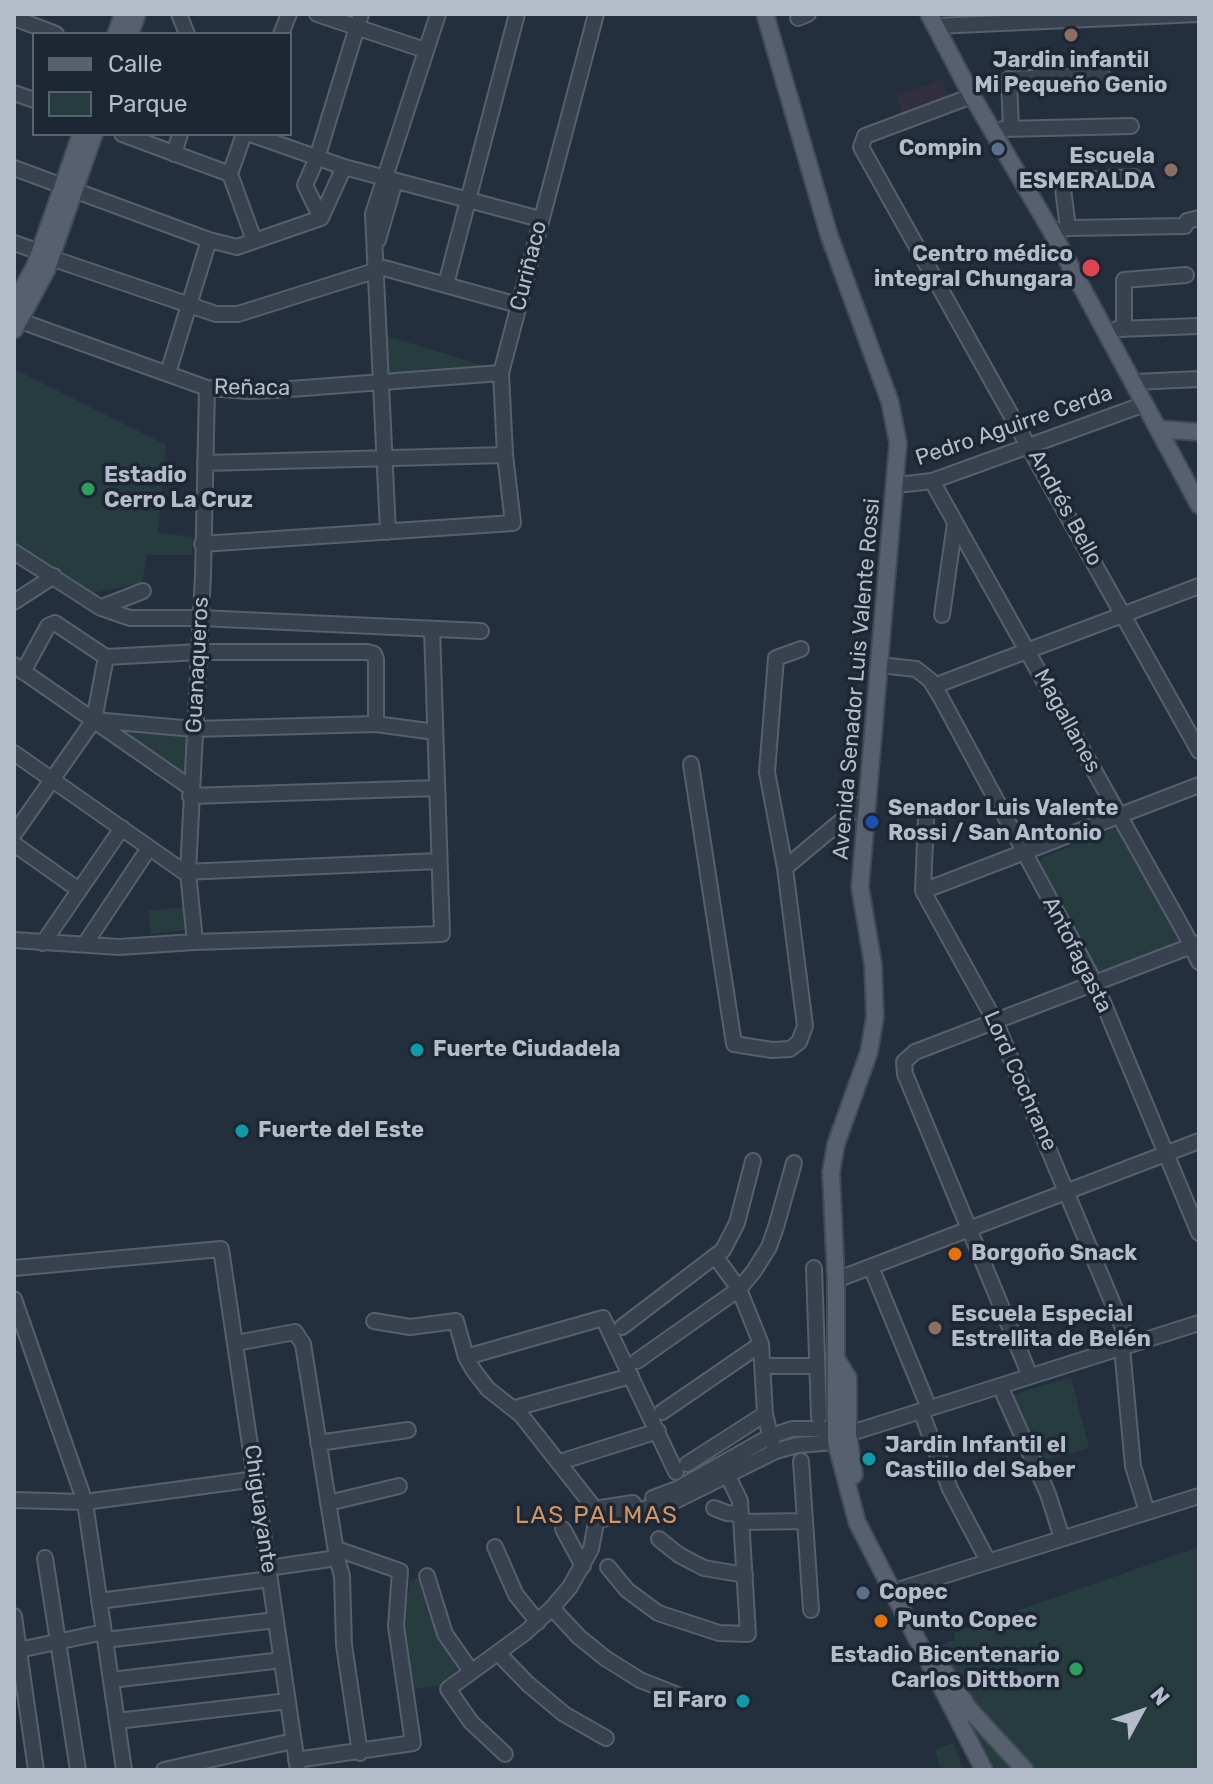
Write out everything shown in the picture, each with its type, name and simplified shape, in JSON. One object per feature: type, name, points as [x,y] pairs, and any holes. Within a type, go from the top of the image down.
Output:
[{"type":"main road","name":"Avenida Senador Luis Valente Rossi","points":[[765,14],[829,235],[890,402],[898,443],[897,485],[860,887],[875,982],[875,1017],[869,1052],[833,1157],[831,1186],[837,1360],[848,1378],[839,1435],[857,1522],[982,1768]]},
{"type":"main road","points":[[932,20],[972,96],[1060,230],[1105,330],[1172,456],[1194,490],[1199,505]]},
{"type":"main road","points":[[69,188],[81,136]]},
{"type":"main road","points":[[15,325],[93,136]]},
{"type":"main road","points":[[14,304],[46,255]]},
{"type":"main road","points":[[1158,429],[1199,433]]},
{"type":"main road","points":[[1172,456],[1199,433]]},
{"type":"main road","name":"Avenida Senador Luis Valente Rossi","points":[[839,1435],[865,1516],[936,1658],[969,1709],[1025,1770]]},
{"type":"street","points":[[317,14],[358,21],[425,50]]},
{"type":"street","points":[[202,544],[388,532],[383,382],[374,252],[389,179],[438,14]]},
{"type":"street","points":[[446,284],[517,14]]},
{"type":"street","name":"Curiñaco","points":[[388,532],[513,523],[505,455],[501,373],[596,14]]},
{"type":"street","points":[[932,20],[1197,14]]},
{"type":"street","points":[[14,18],[51,32]]},
{"type":"street","points":[[321,218],[305,185],[317,158],[358,21]]},
{"type":"street","points":[[1011,129],[1009,79],[1102,75]]},
{"type":"street","name":"Andrés Bello","points":[[972,96],[868,135],[861,140],[862,150],[1199,751]]},
{"type":"street","points":[[993,130],[1131,126]]},
{"type":"street","points":[[127,136],[230,174]]},
{"type":"street","points":[[174,154],[179,136]]},
{"type":"street","points":[[246,136],[230,174],[254,240]]},
{"type":"street","points":[[253,136],[344,167],[540,219]]},
{"type":"street","points":[[14,168],[209,240],[237,247],[321,218],[344,167]]},
{"type":"street","points":[[1134,177],[1062,181],[1060,230],[1185,226],[1187,221],[1199,218]]},
{"type":"street","points":[[168,373],[209,240]]},
{"type":"street","points":[[14,243],[216,314],[238,314],[375,270],[392,268],[518,305]]},
{"type":"street","points":[[1124,329],[1124,280],[1186,275]]},
{"type":"street","name":"Reñaca","points":[[15,325],[26,323],[207,388],[248,391],[501,373]]},
{"type":"street","points":[[1105,330],[1199,326]]},
{"type":"street","points":[[1134,382],[1199,379]]},
{"type":"street","name":"Guanaqueros","points":[[195,942],[188,872],[207,388]]},
{"type":"street","name":"Pedro Aguirre Cerda","points":[[897,485],[932,481],[1145,404]]},
{"type":"street","points":[[205,463],[505,455]]},
{"type":"street","name":"Magallanes","points":[[932,481],[1196,945],[1199,962]]},
{"type":"street","points":[[942,615],[955,522]]},
{"type":"street","points":[[14,552],[101,608],[130,618],[200,618],[481,631]]},
{"type":"street","points":[[14,602],[54,576]]},
{"type":"street","points":[[879,665],[916,669],[934,686],[1199,586]]},
{"type":"street","points":[[101,608],[143,591]]},
{"type":"street","points":[[376,724],[376,659],[374,654],[367,652],[199,652],[106,657],[51,624],[19,668],[190,792],[437,788]]},
{"type":"street","points":[[14,940],[119,947],[442,934],[432,629]]},
{"type":"street","points":[[691,764],[734,1044],[772,1050],[790,1049],[799,1042],[805,1026],[785,868],[767,772],[776,658],[801,649]]},
{"type":"street","points":[[14,834],[94,720],[106,657]]},
{"type":"street","name":"Antofagasta","points":[[934,686],[1095,983],[1199,1233]]},
{"type":"street","points":[[94,720],[194,729],[376,724],[435,732]]},
{"type":"street","points":[[14,753],[180,870],[439,861]]},
{"type":"street","points":[[926,818],[923,891],[1199,785]]},
{"type":"street","points":[[785,868],[866,800]]},
{"type":"street","points":[[43,943],[122,828]]},
{"type":"street","points":[[14,844],[79,890]]},
{"type":"street","points":[[85,944],[149,848]]},
{"type":"street","name":"Lord Cochrane","points":[[923,891],[995,1021],[1068,1191],[1126,1346],[1132,1459],[1147,1512]]},
{"type":"street","points":[[1030,1376],[905,1074],[906,1058],[1196,945]]},
{"type":"street","points":[[836,1280],[1199,1141]]},
{"type":"street","points":[[622,1327],[715,1256],[729,1241],[737,1223],[753,1161]]},
{"type":"street","points":[[515,1408],[634,1368],[739,1289],[769,1247],[794,1163]]},
{"type":"street","name":"Chiguayante","points":[[14,1268],[221,1249],[297,1765]]},
{"type":"street","points":[[715,1256],[739,1289],[761,1344],[765,1414],[772,1444]]},
{"type":"street","points":[[871,1267],[925,1409],[950,1489],[988,1561]]},
{"type":"street","points":[[814,1268],[819,1417]]},
{"type":"street","points":[[14,1299],[85,1502],[124,1770]]},
{"type":"street","points":[[466,1357],[603,1318],[634,1368],[658,1431],[681,1468],[765,1414]]},
{"type":"street","points":[[374,1321],[410,1327],[456,1321],[466,1357],[488,1389],[515,1408],[598,1514],[596,1537],[583,1566],[552,1608],[538,1622],[448,1689],[471,1722],[505,1754]]},
{"type":"street","points":[[598,1514],[675,1501],[792,1429],[839,1435],[1199,1323]]},
{"type":"street","points":[[236,1343],[295,1332],[303,1344],[342,1576],[344,1645],[360,1753]]},
{"type":"street","points":[[662,1412],[761,1344]]},
{"type":"street","points":[[764,1366],[817,1366]]},
{"type":"street","points":[[1000,1386],[1048,1494],[1062,1538]]},
{"type":"street","points":[[318,1443],[408,1430]]},
{"type":"street","points":[[560,1462],[658,1431]]},
{"type":"street","points":[[801,1461],[811,1610]]},
{"type":"street","points":[[608,1567],[627,1590],[658,1613],[690,1626],[734,1635],[748,1634],[740,1501],[725,1470]]},
{"type":"street","points":[[14,1500],[85,1502],[256,1479]]},
{"type":"street","points":[[328,1503],[399,1486]]},
{"type":"street","points":[[901,1589],[1199,1496]]},
{"type":"street","points":[[714,1508],[741,1518],[805,1521]]},
{"type":"street","points":[[563,1529],[583,1566]]},
{"type":"street","points":[[659,1539],[679,1555],[704,1568],[745,1575]]},
{"type":"street","points":[[495,1547],[516,1595],[538,1622]]},
{"type":"street","points":[[99,1601],[269,1574],[337,1553],[400,1571],[396,1626],[413,1743],[297,1765]]},
{"type":"street","points":[[45,1558],[78,1770]]},
{"type":"street","points":[[427,1576],[445,1634],[471,1671]]},
{"type":"street","points":[[552,1608],[579,1637],[605,1658],[640,1680],[683,1697]]},
{"type":"street","points":[[14,1616],[16,1651],[36,1770]]},
{"type":"street","points":[[16,1651],[105,1636],[276,1620]]},
{"type":"street","points":[[498,1653],[528,1684],[564,1714],[606,1738]]},
{"type":"street","points":[[111,1680],[282,1660]]},
{"type":"street","points":[[117,1721],[288,1701]]},
{"type":"street","points":[[164,1770],[293,1741]]},
{"type":"shaded area","points":[[942,79],[951,100],[900,119],[898,113],[902,111],[897,96]]},
{"type":"green space","points":[[387,336],[491,368],[394,376],[389,371]]},
{"type":"green space","name":"Estadio Cerro La Cruz","points":[[14,369],[166,445],[158,533],[193,537],[192,555],[147,555],[142,583],[93,593],[14,545]]},
{"type":"green space","points":[[110,726],[190,732],[187,782]]},
{"type":"green space","points":[[1118,826],[1179,938],[1173,946],[1104,974],[1094,970],[1038,865],[1042,858]]},
{"type":"green space","points":[[185,907],[188,930],[151,934],[148,911]]},
{"type":"green space","points":[[1071,1377],[1089,1448],[1039,1462],[1008,1396]]},
{"type":"green space","name":"Estadio Bicentenario Carlos Dittborn","points":[[1199,1547],[1199,1770],[1034,1770],[966,1694],[941,1645],[955,1640],[953,1633]]},
{"type":"green space","points":[[420,1577],[430,1613],[444,1644],[462,1672],[440,1686],[407,1690],[403,1619],[411,1580]]},
{"type":"green space","points":[[958,1702],[1017,1770],[992,1770]]},
{"type":"green space","points":[[954,1743],[963,1770],[941,1770],[935,1749]]},
{"type":"place","name":"Jardin infantil Mi Pequeño Genio","points":[[1071,35]]},
{"type":"place","name":"Compin","points":[[998,149]]},
{"type":"place","name":"Escuela ESMERALDA","points":[[1171,170]]},
{"type":"place","name":"Centro médico integral Chungara","points":[[1091,268]]},
{"type":"place","name":"Estadio Cerro La Cruz","points":[[88,489]]},
{"type":"place","name":"Senador Luis Valente Rossi / San Antonio","points":[[872,822]]},
{"type":"place","name":"Fuerte Ciudadela","points":[[417,1050]]},
{"type":"place","name":"Fuerte del Este","points":[[242,1131]]},
{"type":"place","name":"Borgoño Snack","points":[[955,1254]]},
{"type":"place","name":"Escuela Especial Estrellita de Belén","points":[[935,1328]]},
{"type":"place","name":"Jardin Infantil el Castillo del Saber","points":[[869,1459]]},
{"type":"place","name":"Copec","points":[[863,1593]]},
{"type":"place","name":"Punto Copec","points":[[881,1621]]},
{"type":"place","name":"Estadio Bicentenario Carlos Dittborn","points":[[1076,1669]]},
{"type":"place","name":"El Faro","points":[[743,1701]]},
{"type":"district","name":"LAS PALMAS","points":[[597,1516]]}]
